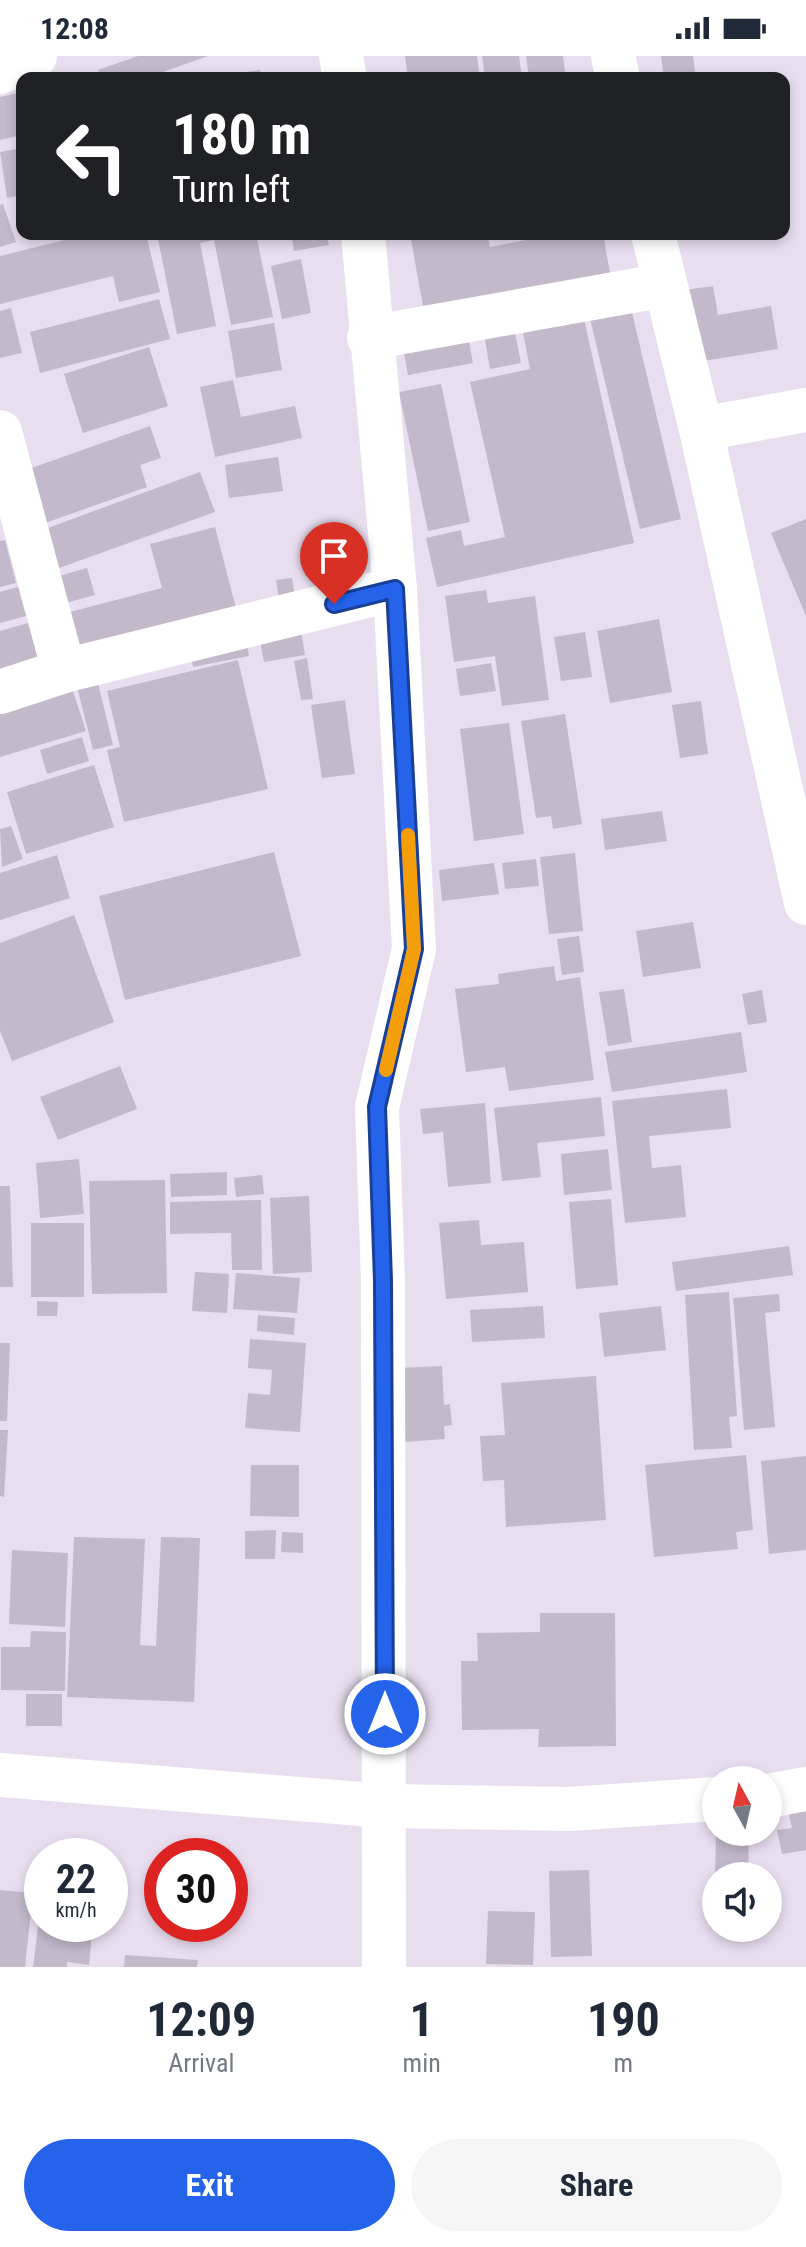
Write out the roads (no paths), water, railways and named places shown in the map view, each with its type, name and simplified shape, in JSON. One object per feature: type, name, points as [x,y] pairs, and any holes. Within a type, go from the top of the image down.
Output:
[{"type":"street","points":[[0,72],[35,56]]},
{"type":"street","points":[[363,240],[369,338],[395,589],[414,949],[377,1107],[383,1281],[384,1967]]},
{"type":"street","points":[[654,240],[701,429],[805,895]]},
{"type":"street","points":[[369,338],[665,285]]},
{"type":"street","points":[[701,429],[806,410]]},
{"type":"street","points":[[0,432],[64,671]]},
{"type":"street","points":[[0,692],[64,671],[395,589]]},
{"type":"street","points":[[0,1775],[386,1806],[569,1809],[702,1800]]},
{"type":"street","points":[[782,1793],[806,1789]]}]
